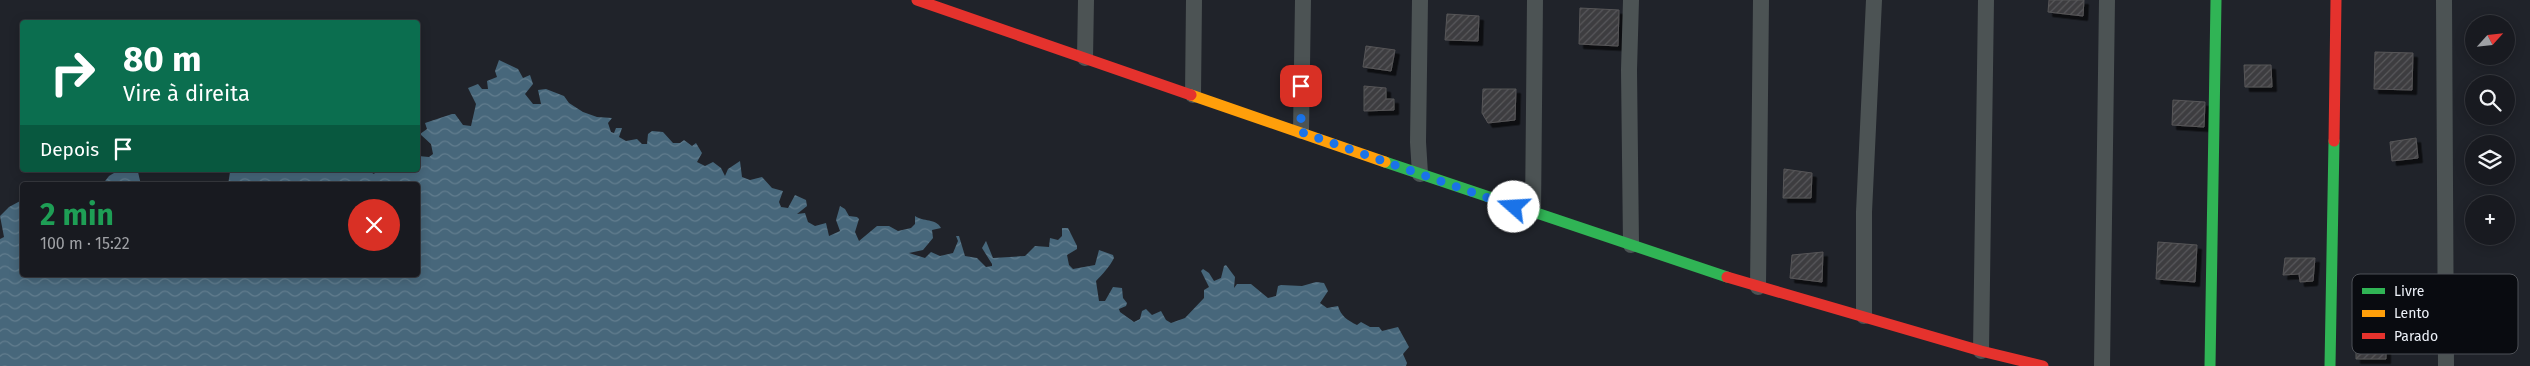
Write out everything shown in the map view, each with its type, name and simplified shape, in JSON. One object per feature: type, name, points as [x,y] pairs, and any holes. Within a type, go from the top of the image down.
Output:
[{"type":"street","points":[[917,0],[1532,213],[1758,287],[1981,351],[2043,366]]},
{"type":"street","points":[[1085,58],[1086,0]]},
{"type":"street","points":[[1193,95],[1194,0]]},
{"type":"street","points":[[1301,132],[1303,0]]},
{"type":"street","points":[[1420,0],[1418,142],[1420,174]]},
{"type":"street","points":[[1532,213],[1535,0]]},
{"type":"street","points":[[1631,0],[1629,70],[1631,245]]},
{"type":"street","points":[[1758,287],[1761,0]]},
{"type":"street","points":[[1864,316],[1864,212],[1874,0]]},
{"type":"street","points":[[1981,351],[1986,0]]},
{"type":"street","points":[[2102,366],[2107,0]]},
{"type":"street","points":[[2210,366],[2216,0]]},
{"type":"street","points":[[2330,366],[2336,0]]},
{"type":"street","points":[[2444,0],[2445,274]]},
{"type":"water","points":[[499,60],[518,69],[523,78],[530,75],[533,84],[525,94],[533,104],[541,104],[538,90],[546,89],[564,96],[569,103],[583,112],[597,117],[612,118],[608,123],[611,132],[614,133],[616,128],[622,128],[619,137],[626,141],[637,139],[642,144],[647,144],[648,134],[652,131],[663,132],[673,143],[680,143],[684,140],[692,146],[696,143],[702,153],[697,162],[705,166],[713,162],[721,168],[725,176],[728,169],[740,161],[742,177],[750,180],[762,177],[772,188],[783,191],[779,202],[781,207],[788,208],[795,195],[806,200],[807,206],[797,214],[805,213],[808,222],[815,226],[826,223],[829,236],[840,231],[836,220],[840,206],[845,209],[849,216],[859,219],[855,232],[859,241],[877,226],[889,226],[898,231],[911,228],[915,224],[915,216],[933,221],[941,228],[932,230],[933,238],[923,250],[909,253],[925,258],[931,252],[940,256],[953,253],[958,241],[956,236],[959,236],[965,256],[977,258],[986,267],[992,266],[992,264],[982,248],[986,241],[993,258],[1025,256],[1035,246],[1049,247],[1050,238],[1058,240],[1062,236],[1062,228],[1068,228],[1077,246],[1077,249],[1067,255],[1069,265],[1073,269],[1095,265],[1099,250],[1113,255],[1114,258],[1096,281],[1099,301],[1105,301],[1113,287],[1122,288],[1123,298],[1127,303],[1126,306],[1119,309],[1120,312],[1134,322],[1140,319],[1142,311],[1146,309],[1152,315],[1161,311],[1166,320],[1171,323],[1185,318],[1204,298],[1204,290],[1209,287],[1201,271],[1203,269],[1209,273],[1214,281],[1221,278],[1224,266],[1226,265],[1235,277],[1234,288],[1237,284],[1251,284],[1268,298],[1276,296],[1278,286],[1281,285],[1302,286],[1316,282],[1324,283],[1328,291],[1320,303],[1327,308],[1338,306],[1345,317],[1357,325],[1361,322],[1370,327],[1379,327],[1382,331],[1398,327],[1409,347],[1403,354],[1407,363],[1406,366],[0,366],[0,239],[4,237],[0,216],[9,207],[20,201],[20,277],[420,277],[420,182],[228,182],[230,172],[370,172],[374,174],[376,172],[420,172],[420,156],[429,157],[433,154],[431,144],[420,134],[427,129],[425,123],[455,114],[463,125],[471,126],[476,104],[468,88],[478,84],[482,89],[488,89],[487,81],[497,77],[495,71]]},
{"type":"water","points":[[116,172],[138,172],[140,182],[104,182]]},
{"type":"building","points":[[2049,0],[2084,0],[2083,16],[2048,12]]},
{"type":"building","points":[[1580,8],[1619,10],[1618,46],[1579,44]]},
{"type":"building","points":[[1447,14],[1479,16],[1478,41],[1445,40]]},
{"type":"building","points":[[1366,46],[1395,50],[1391,71],[1363,67]]},
{"type":"building","points":[[2375,52],[2413,53],[2412,90],[2374,89]]},
{"type":"building","points":[[2244,65],[2271,65],[2272,87],[2245,87]]},
{"type":"building","points":[[1364,86],[1386,88],[1386,99],[1394,99],[1394,110],[1364,111]]},
{"type":"building","points":[[1483,89],[1516,89],[1515,120],[1488,123],[1482,113]]},
{"type":"building","points":[[2173,100],[2205,102],[2204,127],[2172,125]]},
{"type":"building","points":[[2416,138],[2418,158],[2392,161],[2390,142]]},
{"type":"building","points":[[1784,169],[1812,173],[1811,198],[1783,198]]},
{"type":"building","points":[[2158,242],[2197,245],[2195,282],[2156,279]]},
{"type":"building","points":[[1823,252],[1822,282],[1790,278],[1792,255]]},
{"type":"building","points":[[2285,258],[2315,258],[2313,281],[2300,282],[2299,274],[2283,275]]},
{"type":"building","points":[[2356,354],[2386,354],[2386,359],[2356,359]]},
{"type":"traffic: fast","points":[[2210,366],[2216,0]]},
{"type":"traffic: fast","points":[[2330,366],[2334,141]]},
{"type":"traffic: fast","points":[[1385,162],[1727,277]]},
{"type":"traffic: slow","points":[[1191,95],[1385,162]]},
{"type":"traffic: jam","points":[[917,0],[1191,95]]},
{"type":"traffic: jam","points":[[2334,141],[2336,0]]},
{"type":"traffic: jam","points":[[1727,277],[1981,351],[2043,366]]},
{"type":"route","points":[[1301,86],[1301,132],[1514,207]]}]
